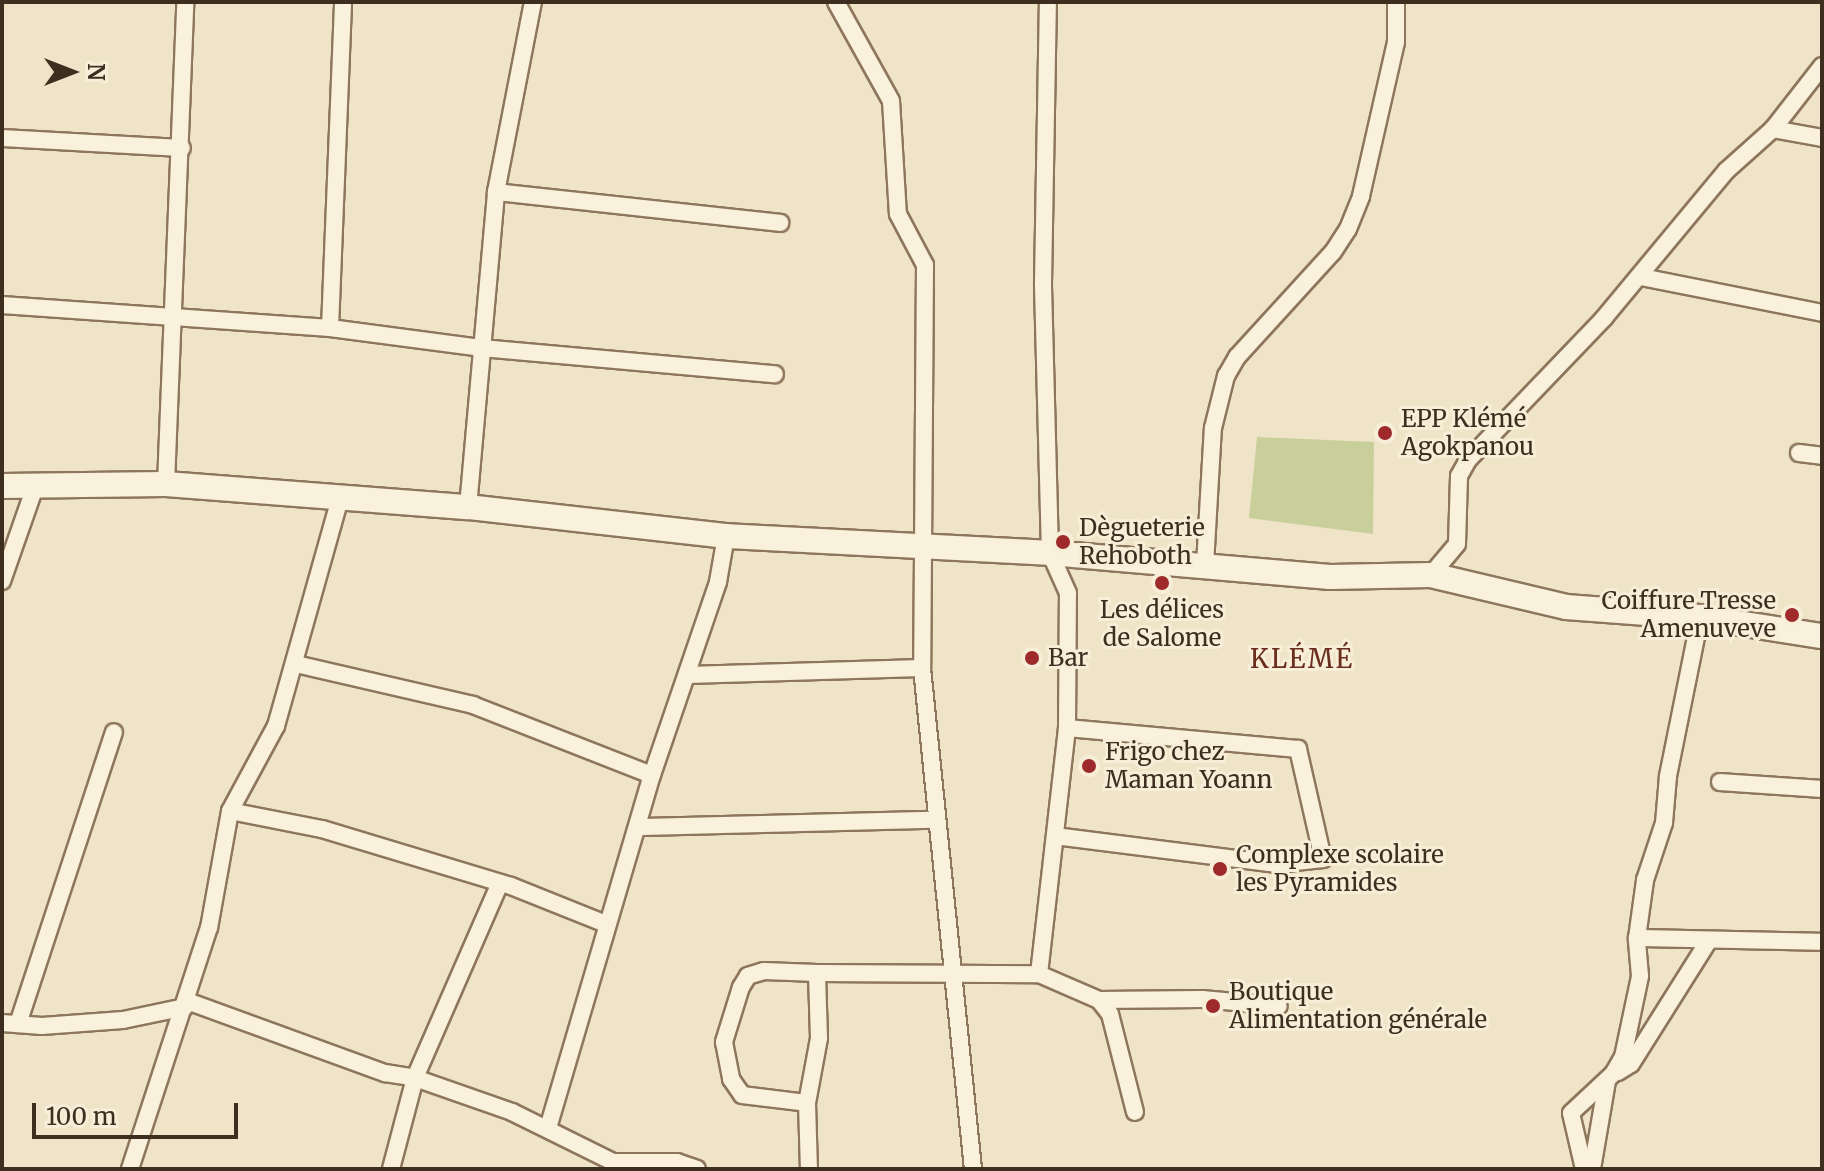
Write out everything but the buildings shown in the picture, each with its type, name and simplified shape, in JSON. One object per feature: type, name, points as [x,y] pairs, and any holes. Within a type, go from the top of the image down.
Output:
[{"type":"street","points":[[166,484],[182,148],[185,2]]},
{"type":"street","points":[[330,328],[343,2]]},
{"type":"street","points":[[468,507],[496,192],[533,2]]},
{"type":"street","points":[[836,2],[891,101],[898,214],[925,265],[922,668],[935,820],[973,1169]]},
{"type":"street","points":[[1039,974],[1067,728],[1068,593],[1050,553],[1043,283],[1048,2]]},
{"type":"street","points":[[1205,565],[1213,428],[1226,376],[1237,357],[1333,252],[1348,229],[1361,196],[1396,42],[1396,2]]},
{"type":"street","points":[[1431,575],[1457,544],[1459,476],[1468,460],[1641,277],[1726,171],[1773,129],[1822,66]]},
{"type":"street","points":[[1773,129],[1822,138]]},
{"type":"street","points":[[2,138],[182,148]]},
{"type":"street","points":[[496,192],[780,223]]},
{"type":"street","points":[[1641,277],[1822,313]]},
{"type":"street","points":[[2,305],[330,328],[481,348],[775,374]]},
{"type":"street","points":[[1799,453],[1822,456]]},
{"type":"street","points":[[2,581],[36,484]]},
{"type":"street","points":[[2,486],[166,484],[468,507],[726,536],[922,549],[1050,553],[1330,577],[1431,575],[1566,607],[1700,617],[1822,636]]},
{"type":"street","points":[[130,1169],[209,928],[230,811],[276,726],[296,664],[340,499]]},
{"type":"street","points":[[548,1128],[606,924],[641,827],[652,775],[718,582],[726,536]]},
{"type":"street","points":[[1592,1169],[1610,1078],[1623,1057],[1637,992],[1637,938],[1645,880],[1664,823],[1668,776],[1700,617]]},
{"type":"street","points":[[296,664],[473,705],[652,775]]},
{"type":"street","points":[[687,675],[922,668]]},
{"type":"street","points":[[1055,836],[1277,864],[1323,859],[1298,749],[1067,728]]},
{"type":"street","points":[[114,732],[10,1023],[123,1020],[186,1004],[385,1073],[415,1078],[548,1128],[613,1162],[677,1162],[697,1169]]},
{"type":"street","points":[[1720,782],[1822,789]]},
{"type":"street","points":[[230,811],[322,829],[500,883],[606,924]]},
{"type":"street","points":[[641,827],[935,820]]},
{"type":"street","points":[[391,1169],[415,1078],[500,883]]},
{"type":"street","points":[[1637,938],[1822,942]]},
{"type":"street","points":[[1584,1169],[1571,1113],[1610,1078],[1631,1064],[1709,940]]},
{"type":"street","points":[[807,1103],[742,1095],[731,1079],[724,1042],[748,976],[764,971],[1039,974],[1099,1000],[1202,999],[1279,1006]]},
{"type":"street","points":[[809,1169],[807,1103],[819,1038],[817,973]]},
{"type":"street","points":[[1099,1000],[1110,1014],[1135,1112]]},
{"type":"green space","points":[[1257,437],[1374,442],[1373,534],[1249,518]]},
{"type":"place","name":"EPP Klémé Agokpanou","points":[[1385,433]]},
{"type":"place","name":"Dègueterie Rehoboth","points":[[1063,542]]},
{"type":"place","name":"Les délices de Salome","points":[[1162,583]]},
{"type":"place","name":"Coiffure Tresse Amenuveve","points":[[1792,615]]},
{"type":"place","name":"Bar","points":[[1032,658]]},
{"type":"place","name":"Frigo chez Maman Yoann","points":[[1089,766]]},
{"type":"place","name":"Complexe scolaire les Pyramides","points":[[1220,869]]},
{"type":"place","name":"Boutique Alimentation générale","points":[[1213,1006]]},
{"type":"district","name":"KLÉMÉ","points":[[1302,659]]}]
